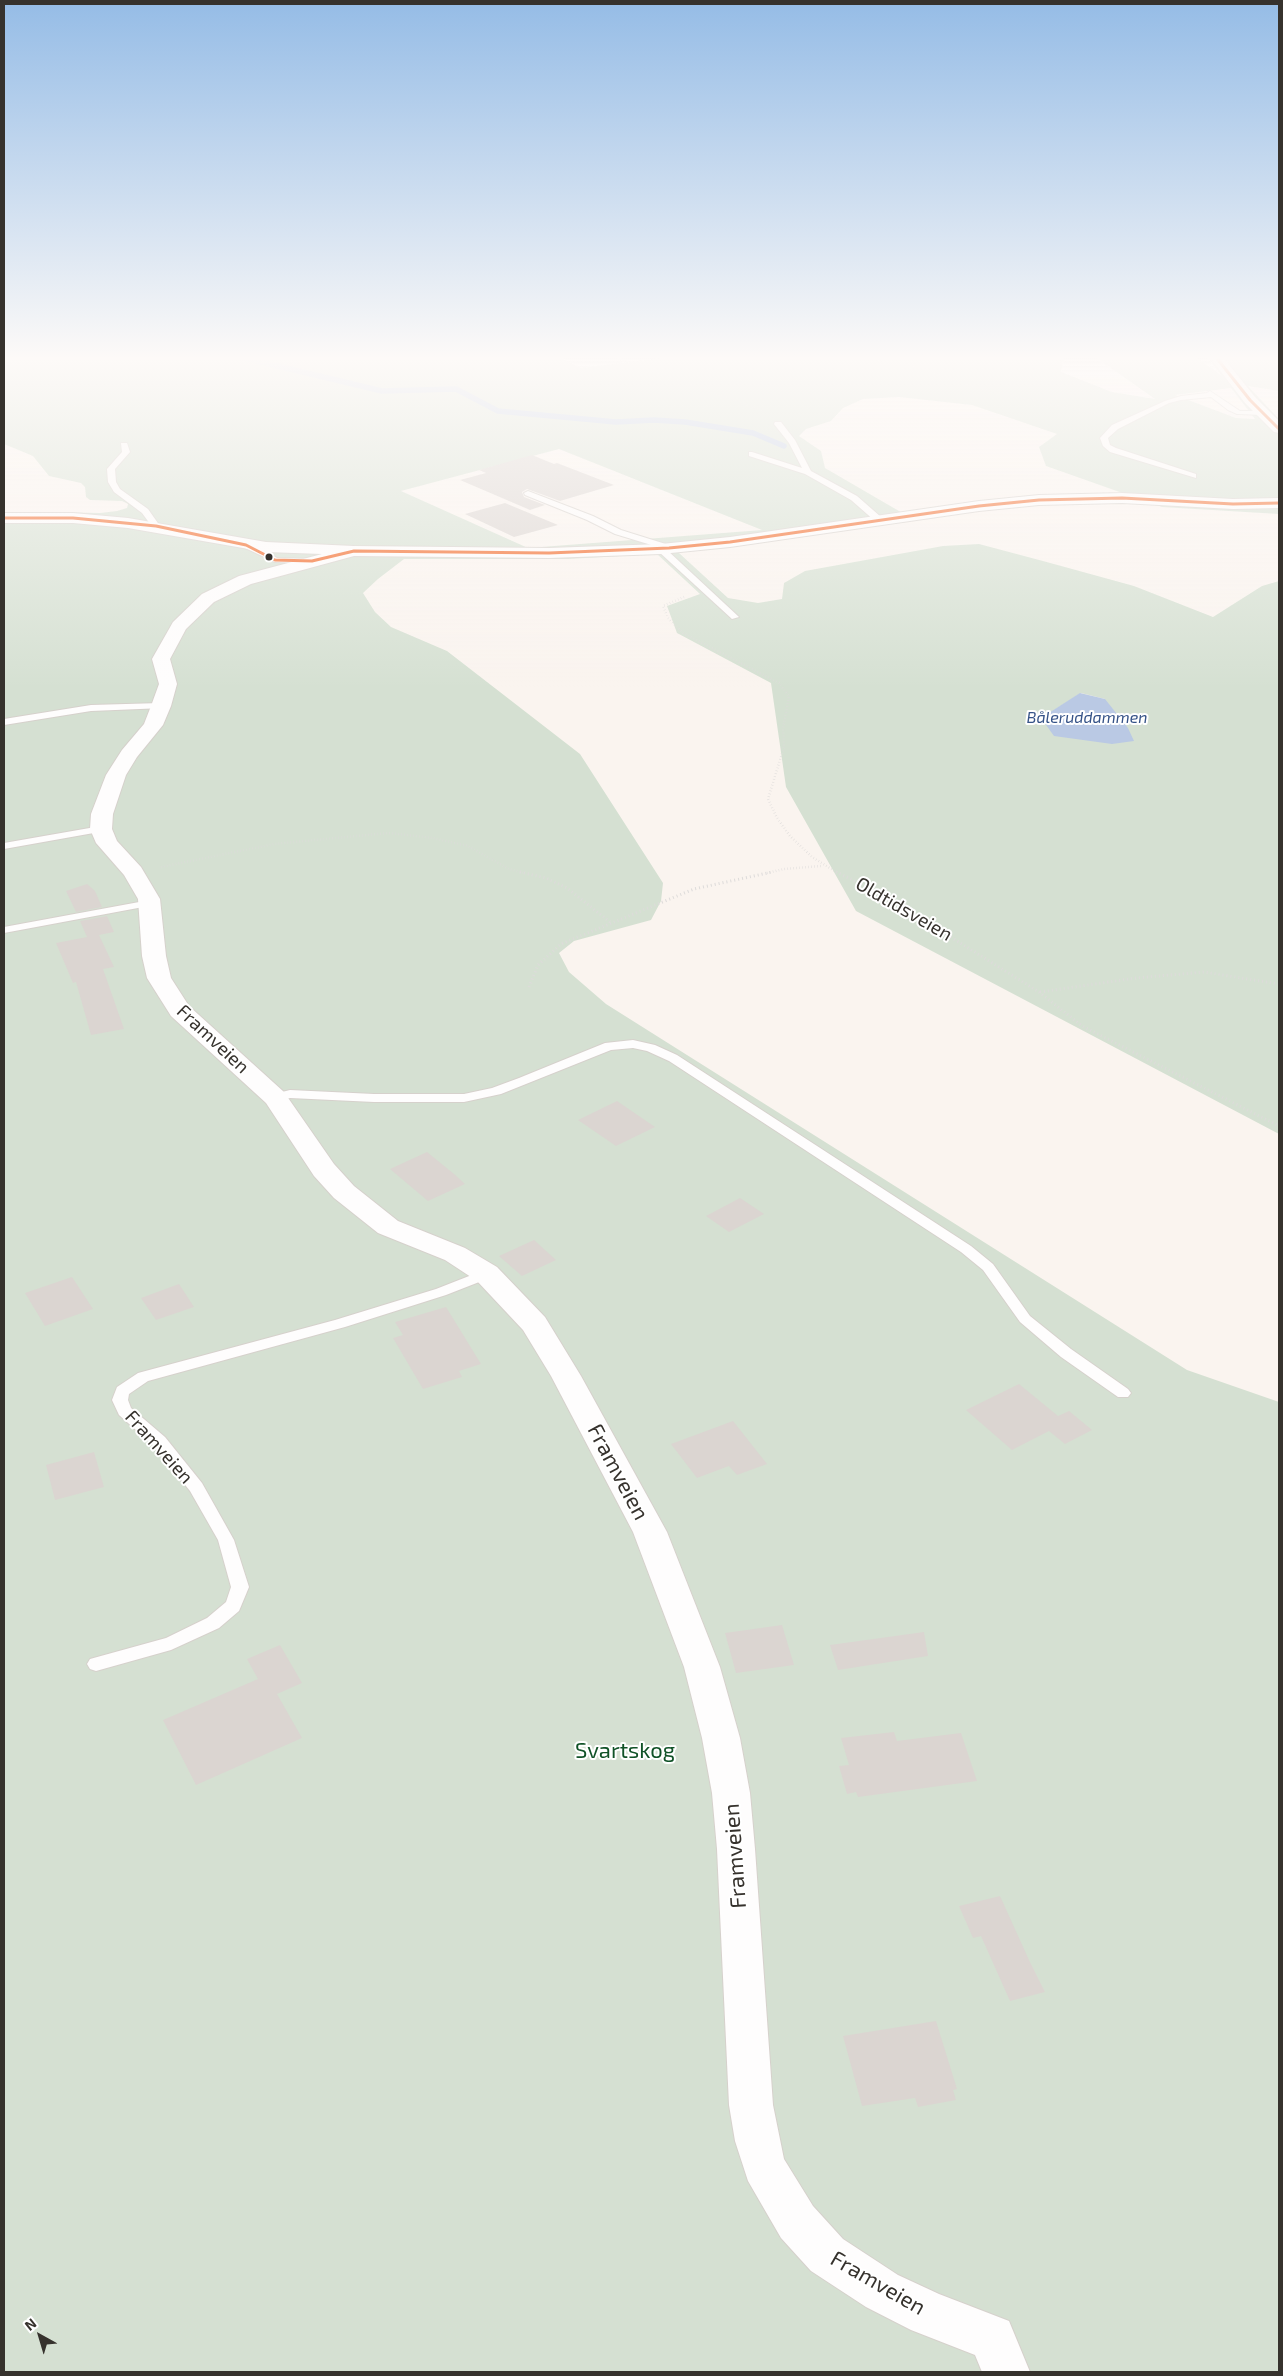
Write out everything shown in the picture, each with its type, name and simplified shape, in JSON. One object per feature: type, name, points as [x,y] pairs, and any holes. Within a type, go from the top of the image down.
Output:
[{"type":"street","points":[[4,518],[73,518],[156,526],[246,545],[354,551],[598,552],[738,541],[978,506],[1058,499],[1122,498],[1233,504],[1279,503]]},
{"type":"street","points":[[101,829],[102,814],[116,775],[129,754],[153,725],[161,706],[168,684],[161,659],[179,626],[188,616],[208,598],[224,588],[245,580],[354,551]]},
{"type":"street","name":"Framveien","points":[[101,829],[107,843],[134,872],[150,903],[154,956],[159,978],[168,995],[180,1011],[274,1098],[324,1170],[344,1192],[388,1227],[455,1254],[487,1274],[534,1324],[566,1376],[650,1532],[702,1667],[721,1738],[731,1792],[751,2105],[757,2141],[764,2166],[778,2193],[797,2222],[827,2255],[882,2291],[992,2338],[1006,2372]]},
{"type":"lane","points":[[113,467],[111,469],[112,482],[118,490],[145,511],[156,526]]},
{"type":"lane","points":[[792,467],[808,472],[854,498],[878,520]]},
{"type":"lane","points":[[805,467],[808,472]]},
{"type":"lane","points":[[1162,467],[1193,476]]},
{"type":"lane","points":[[528,493],[590,518],[618,532],[665,548],[735,617]]},
{"type":"lane","points":[[598,552],[618,540],[618,532]]},
{"type":"lane","points":[[246,545],[274,560],[312,561]]},
{"type":"lane","points":[[4,722],[91,708],[161,706]]},
{"type":"lane","points":[[4,846],[101,829]]},
{"type":"lane","points":[[4,930],[150,903]]},
{"type":"lane","points":[[274,1098],[290,1094],[374,1098],[464,1098],[496,1091],[524,1081],[609,1046],[633,1044],[651,1048],[673,1058],[966,1249],[988,1267],[1025,1319],[1066,1352],[1123,1393]]},
{"type":"lane","name":"Framveien","points":[[96,1664],[171,1643],[213,1623],[233,1606],[240,1587],[226,1540],[196,1487],[159,1442],[125,1411],[120,1400],[122,1391],[143,1377],[340,1324],[441,1292],[487,1274]]},
{"type":"path","points":[[74,467],[112,482]]},
{"type":"path","name":"Oldtidsveien","points":[[699,582],[690,588],[685,596],[663,606],[668,618],[690,637],[779,683],[789,696],[783,728],[784,747],[768,799],[777,818],[790,836],[824,866],[880,893],[1039,992],[1082,1026],[1279,1126]]},
{"type":"path","points":[[134,872],[274,844],[388,833],[433,838],[468,846],[509,870],[546,878],[567,888],[610,922]]},
{"type":"path","points":[[529,987],[538,965],[562,944],[610,922],[694,889],[784,869],[824,866]]},
{"type":"path","points":[[1039,992],[1136,978],[1204,972],[1279,984]]},
{"type":"green space","name":"Svartskog","points":[[42,467],[492,467],[401,491],[528,548],[762,530],[604,467],[825,467],[911,518],[695,548],[679,553],[728,598],[758,603],[782,599],[784,583],[805,571],[943,546],[979,544],[1134,586],[1213,617],[1262,586],[1279,581],[1279,1134],[856,911],[786,787],[771,683],[677,633],[667,606],[700,594],[657,554],[568,559],[404,559],[363,593],[375,612],[391,627],[447,651],[580,754],[663,883],[661,901],[651,920],[574,941],[559,953],[569,972],[606,1004],[1187,1370],[1279,1402],[1279,2372],[4,2372],[4,514],[51,512],[100,513],[127,508],[128,504],[122,501],[90,500],[86,497],[85,487],[81,483],[49,476]],"holes":[[[1081,693],[1105,699],[1042,718]]]},
{"type":"green space","name":"Svartskog","points":[[1048,467],[1279,467],[1279,514],[1162,507]]},
{"type":"water","name":"Båleruddammen","points":[[1080,693],[1105,699],[1128,728],[1134,741],[1112,744],[1054,736],[1041,718]]},
{"type":"building","points":[[490,467],[567,467],[614,485],[560,501],[527,489],[522,492],[524,497],[545,505],[530,510],[460,480],[486,473],[479,470]]},
{"type":"building","points":[[505,503],[558,525],[514,537],[465,514]]},
{"type":"building","points":[[87,884],[95,891],[102,907],[76,912],[66,891]]},
{"type":"building","points":[[107,916],[114,932],[99,935],[114,967],[103,969],[124,1029],[91,1035],[76,982],[73,983],[56,943],[87,937],[80,921]]},
{"type":"building","points":[[617,1101],[655,1127],[616,1146],[578,1120]]},
{"type":"building","points":[[427,1152],[465,1184],[428,1201],[390,1169]]},
{"type":"building","points":[[740,1198],[764,1214],[729,1232],[706,1216]]},
{"type":"building","points":[[534,1240],[556,1260],[522,1276],[499,1256]]},
{"type":"building","points":[[72,1277],[93,1309],[45,1326],[25,1293]]},
{"type":"building","points":[[179,1284],[194,1307],[156,1320],[141,1298]]},
{"type":"building","points":[[446,1307],[481,1364],[459,1371],[462,1377],[423,1389],[393,1338],[403,1335],[395,1322]]},
{"type":"building","points":[[1019,1384],[1058,1416],[1069,1411],[1092,1430],[1065,1444],[1049,1431],[1012,1450],[966,1410]]},
{"type":"building","points":[[733,1421],[767,1464],[737,1475],[729,1466],[697,1478],[671,1444]]},
{"type":"building","points":[[94,1452],[104,1487],[55,1500],[46,1465]]},
{"type":"building","points":[[782,1625],[794,1665],[736,1673],[725,1633]]},
{"type":"building","points":[[924,1632],[928,1656],[838,1670],[830,1645]]},
{"type":"building","points":[[280,1645],[302,1683],[277,1694],[302,1738],[196,1785],[163,1720],[258,1679],[247,1659]]},
{"type":"building","points":[[894,1732],[897,1741],[961,1733],[977,1781],[858,1797],[856,1792],[847,1794],[839,1766],[849,1765],[841,1738]]},
{"type":"building","points":[[1000,1896],[1045,1992],[1010,2001],[981,1936],[973,1938],[959,1906]]},
{"type":"building","points":[[936,2021],[957,2089],[953,2090],[956,2100],[918,2107],[915,2098],[862,2106],[843,2036]]},
{"type":"transit line","points":[[4,518],[73,518],[156,526],[246,545],[275,560],[312,561],[354,551],[549,553],[669,548],[730,542],[979,506],[1039,500],[1122,498],[1233,504],[1279,503]]}]
